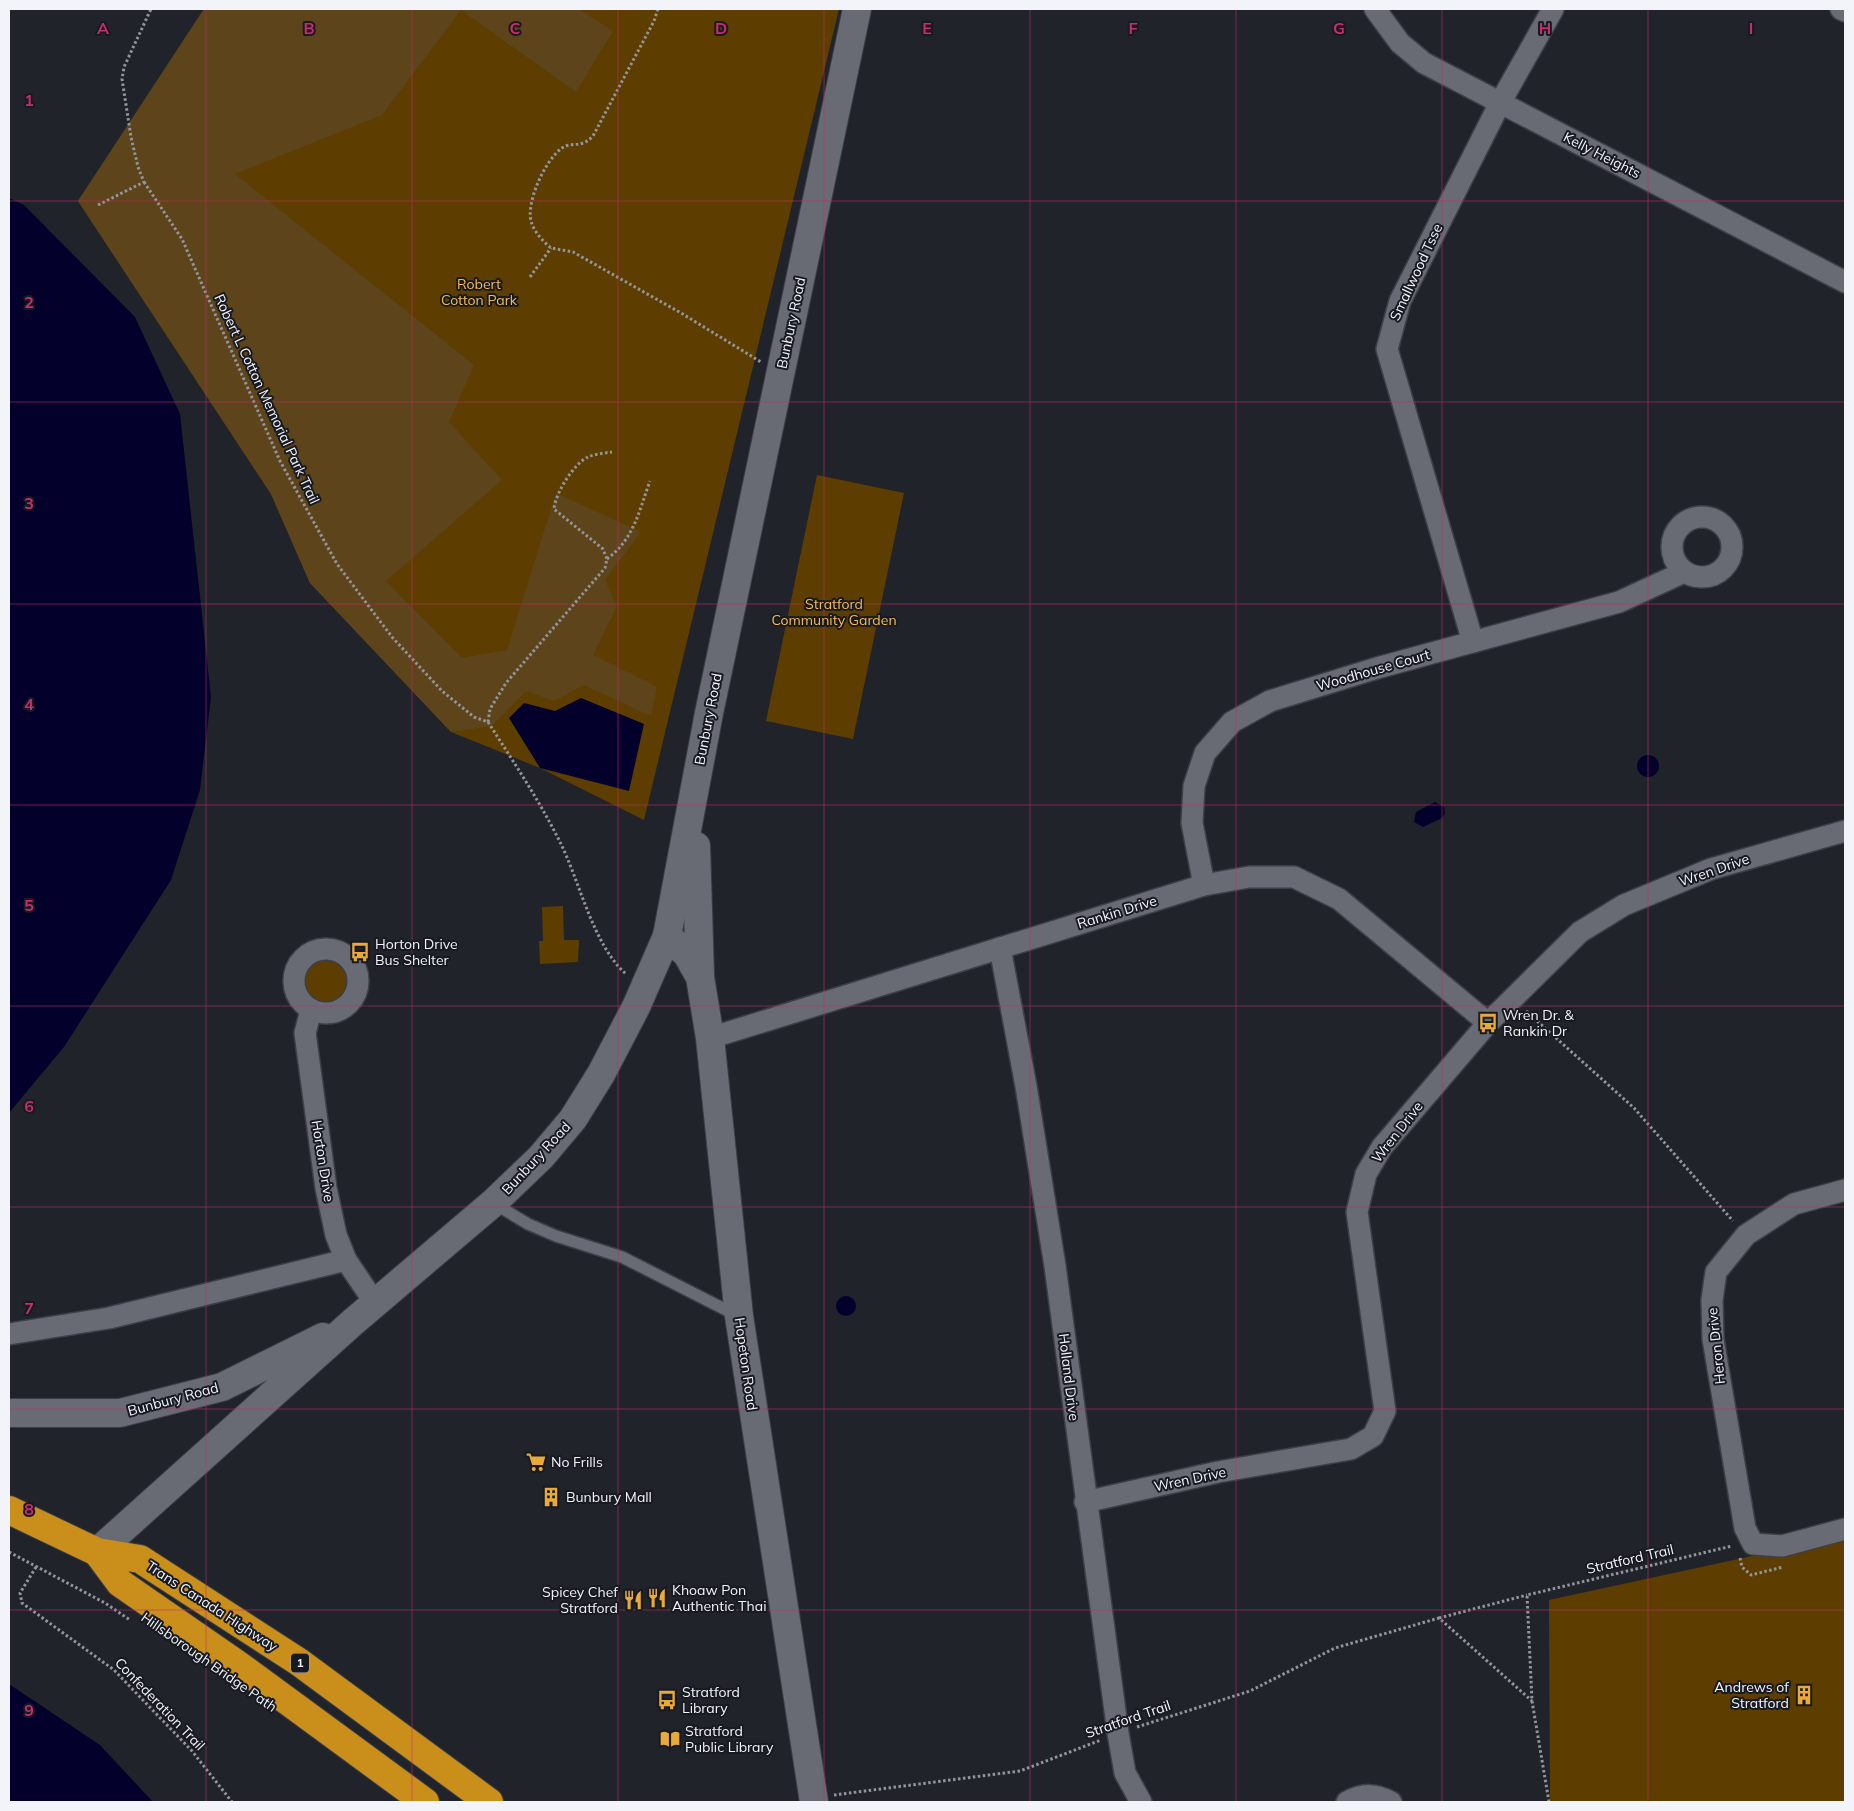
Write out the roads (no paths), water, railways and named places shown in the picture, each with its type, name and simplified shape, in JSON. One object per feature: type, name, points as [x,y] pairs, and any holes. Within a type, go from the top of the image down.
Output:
[{"type":"highway","name":"Trans Canada Highway","points":[[9,1510],[97,1552],[140,1559],[299,1662],[489,1802]]},
{"type":"highway","name":"Trans Canada Highway","points":[[97,1552],[120,1583],[238,1664],[425,1802]]},
{"type":"main road","name":"Bunbury Road","points":[[97,1552],[353,1322],[493,1203],[541,1156],[573,1119],[618,1044],[667,936],[696,782],[857,9]]},
{"type":"main road","points":[[696,782],[700,977]]},
{"type":"main road","name":"Hopeton Road","points":[[667,936],[687,954],[700,977],[710,1038],[739,1316],[813,1800]]},
{"type":"main road","name":"Bunbury Road","points":[[9,1413],[120,1413],[222,1387],[353,1322]]},
{"type":"street","name":"Kelly Heights","points":[[1375,9],[1400,44],[1424,63],[1845,282]]},
{"type":"street","name":"Smallwood Tsse","points":[[1473,642],[1387,349],[1400,301],[1500,103],[1554,9]]},
{"type":"street","points":[[1841,9],[1845,11]]},
{"type":"street","name":"Woodhouse Court","points":[[1204,885],[1192,823],[1194,786],[1205,753],[1232,722],[1270,701],[1619,602],[1684,572]]},
{"type":"street","name":"Wren Drive","points":[[1085,1502],[1218,1472],[1351,1450],[1373,1436],[1385,1411],[1357,1212],[1366,1174],[1382,1147],[1488,1024],[1580,932],[1624,905],[1711,869],[1845,830]]},
{"type":"street","name":"Rankin Drive","points":[[710,1038],[1204,885],[1248,877],[1294,877],[1339,899],[1488,1024]]},
{"type":"street","points":[[325,948],[353,953],[357,972],[356,993],[350,1002],[342,1010],[332,1013],[311,1010],[296,995],[293,984],[298,964],[305,956],[325,948]]},
{"type":"street","name":"Holland Drive","points":[[1000,948],[1026,1086],[1052,1248],[1085,1502],[1118,1733],[1125,1773],[1141,1802]]},
{"type":"street","name":"Horton Drive","points":[[311,1010],[305,1033],[325,1179],[336,1235],[346,1260],[375,1303]]},
{"type":"street","name":"Heron Drive","points":[[1845,1190],[1794,1204],[1746,1235],[1716,1272],[1712,1300],[1713,1340],[1723,1410],[1745,1528],[1745,1544],[1782,1546],[1845,1529]]},
{"type":"street","points":[[9,1334],[108,1318],[346,1260]]},
{"type":"street","points":[[1347,1802],[1368,1795],[1381,1797],[1391,1802]]},
{"type":"lane","points":[[493,1203],[528,1224],[556,1236],[622,1257],[739,1316]]},
{"type":"place","name":"Horton Drive Bus Shelter","points":[[360,952]]},
{"type":"place","name":"Wren Dr. & Rankin Dr","points":[[1488,1023]]},
{"type":"place","name":"No Frills","points":[[536,1462]]},
{"type":"place","name":"Bunbury Mall","points":[[551,1497]]},
{"type":"place","name":"Khoaw Pon Authentic Thai","points":[[657,1598]]},
{"type":"place","name":"Spicey Chef Stratford","points":[[633,1600]]},
{"type":"place","name":"Andrews of Stratford","points":[[1804,1695]]},
{"type":"place","name":"Stratford Library","points":[[667,1700]]},
{"type":"place","name":"Stratford Public Library","points":[[670,1739]]},
{"type":"park label","name":"Robert Cotton Park","points":[[479,292]]},
{"type":"park label","name":"Stratford Community Garden","points":[[834,612]]}]
